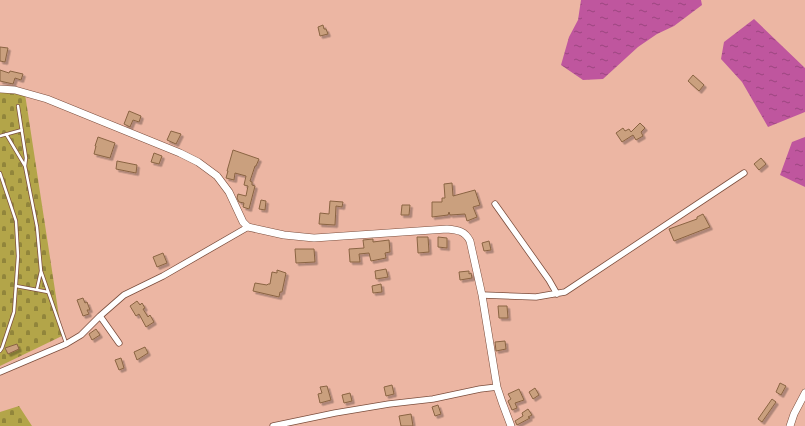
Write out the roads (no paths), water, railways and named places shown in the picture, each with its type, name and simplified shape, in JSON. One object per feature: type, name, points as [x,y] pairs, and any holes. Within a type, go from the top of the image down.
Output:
[{"type":"street","points":[[0,89],[15,90],[47,100],[180,153],[198,162],[217,176],[229,192],[243,222],[248,227],[284,235],[314,238],[403,231],[456,230],[467,235],[470,241],[482,295],[497,387],[512,426]]},
{"type":"street","points":[[482,295],[536,297],[565,292],[744,173]]},
{"type":"street","points":[[495,204],[549,280],[557,294]]},
{"type":"street","points":[[0,372],[66,344],[81,335],[124,295],[163,276],[248,227]]},
{"type":"street","points":[[100,316],[120,343]]},
{"type":"street","points":[[273,426],[335,413],[389,404],[433,399],[497,387]]},
{"type":"street","points":[[790,426],[794,414],[805,393]]},
{"type":"lane","points":[[18,106],[26,158],[25,166],[37,227],[41,271],[66,344]]},
{"type":"lane","points":[[0,136],[22,130]]},
{"type":"lane","points":[[6,134],[25,166]]},
{"type":"lane","points":[[0,173],[16,221],[18,256],[14,312],[0,351]]},
{"type":"lane","points":[[37,289],[41,271]]},
{"type":"lane","points":[[16,286],[48,292]]},
{"type":"water","points":[[581,0],[701,0],[702,5],[674,26],[657,34],[638,47],[603,79],[583,80],[561,65],[569,37],[578,20]]},
{"type":"water","points":[[754,19],[805,68],[805,112],[768,127],[742,82],[721,59],[724,42]]},
{"type":"water","points":[[805,137],[805,187],[780,175],[792,142]]}]
